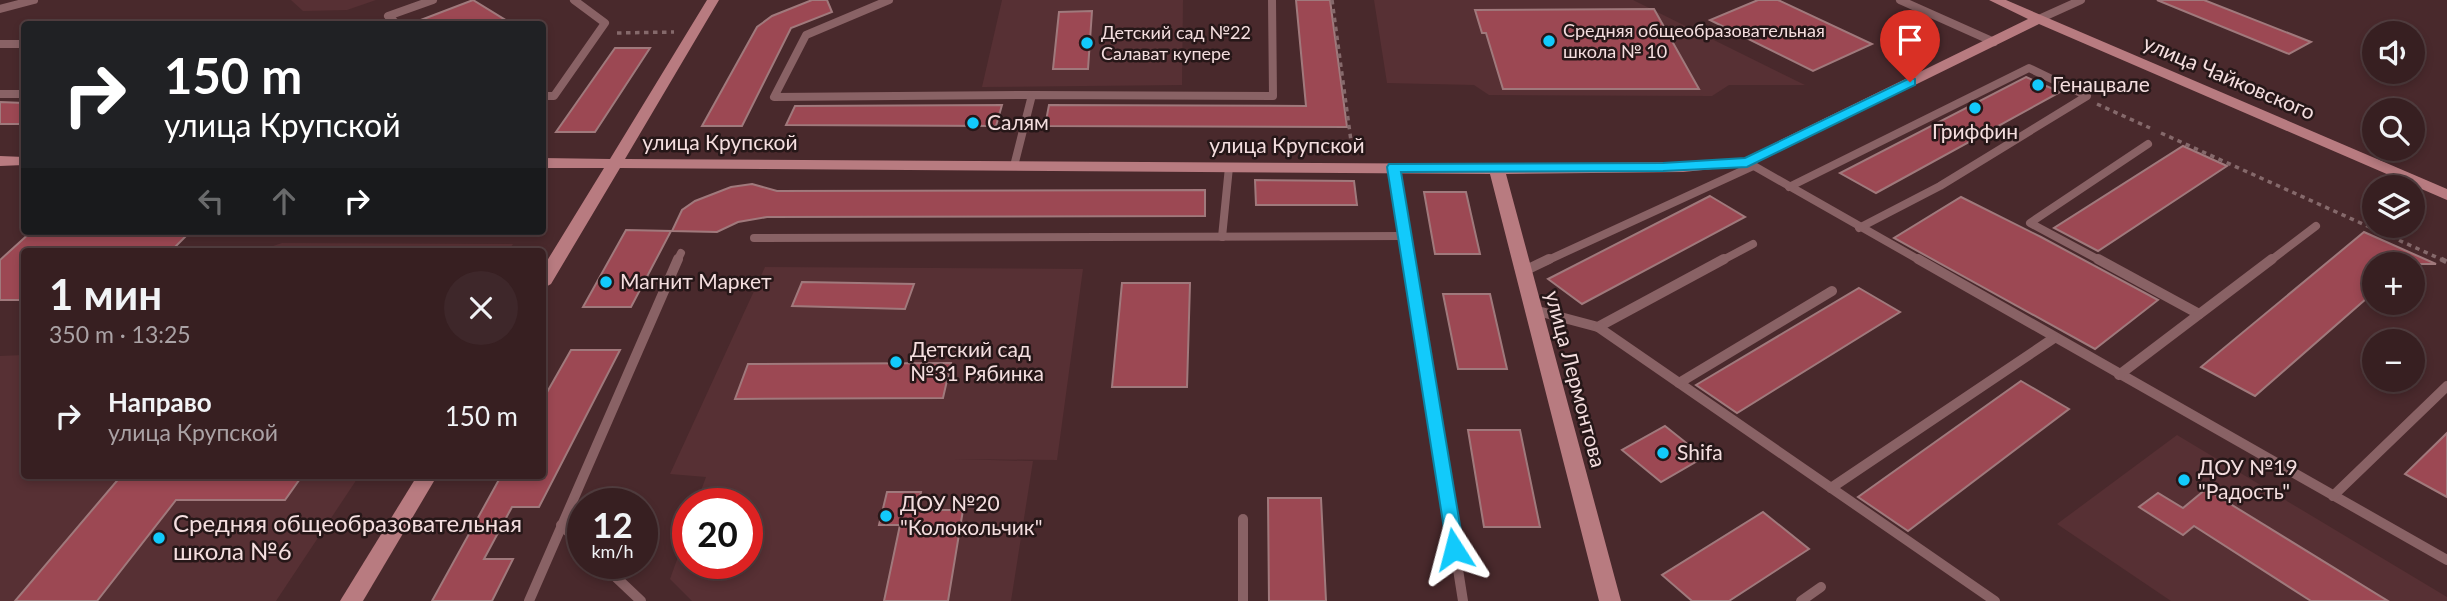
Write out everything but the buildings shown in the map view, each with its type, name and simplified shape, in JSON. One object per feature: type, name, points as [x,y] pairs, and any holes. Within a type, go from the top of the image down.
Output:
[{"type":"street","points":[[546,277],[713,0]]},
{"type":"street","name":"улица Чайковского","points":[[1995,0],[2447,195]]},
{"type":"street","name":"улица Крупской","points":[[546,163],[1497,169],[1750,164],[1799,135],[2039,19]]},
{"type":"street","points":[[0,161],[21,161]]},
{"type":"street","name":"улица Лермонтова","points":[[1497,169],[1610,601]]},
{"type":"street","points":[[351,601],[425,479]]},
{"type":"lane","points":[[0,9],[34,0]]},
{"type":"lane","points":[[394,21],[388,16],[433,0]]},
{"type":"lane","points":[[546,96],[554,96],[605,23],[574,0]]},
{"type":"lane","points":[[889,0],[806,35],[774,97],[1273,96],[1272,0]]},
{"type":"lane","points":[[1900,0],[1994,42]]},
{"type":"lane","points":[[2039,19],[2081,0]]},
{"type":"lane","points":[[0,44],[21,44]]},
{"type":"lane","points":[[1789,187],[2029,68],[2087,96],[1940,186],[1859,228]]},
{"type":"lane","points":[[0,94],[21,94]]},
{"type":"lane","points":[[1014,166],[1032,95]]},
{"type":"lane","points":[[2148,144],[2030,223],[2199,314]]},
{"type":"lane","points":[[1524,271],[1750,164],[2447,560]]},
{"type":"lane","points":[[1222,237],[1229,167]]},
{"type":"lane","points":[[1394,167],[1463,601]]},
{"type":"lane","points":[[2119,375],[2316,226]]},
{"type":"lane","points":[[754,238],[1403,236]]},
{"type":"lane","points":[[1598,327],[1753,244]]},
{"type":"lane","points":[[529,601],[681,253]]},
{"type":"lane","points":[[1679,383],[1832,291]]},
{"type":"lane","points":[[1534,310],[1598,327],[1995,601]]},
{"type":"lane","points":[[1831,488],[2054,338]]},
{"type":"lane","points":[[2333,496],[2447,386]]},
{"type":"lane","points":[[1243,519],[1243,601]]},
{"type":"lane","points":[[561,525],[567,530]]},
{"type":"lane","points":[[618,579],[641,601]]},
{"type":"lane","points":[[1801,601],[1821,587]]},
{"type":"path","points":[[1332,0],[1351,141]]},
{"type":"path","points":[[598,33],[695,31]]},
{"type":"path","points":[[2083,98],[2447,262]]},
{"type":"shaded area","points":[[291,0],[376,0],[347,10],[303,11]]},
{"type":"shaded area","name":"Детский сад №22 Салават купере","points":[[1002,0],[1183,0],[1182,85],[982,87]]},
{"type":"shaded area","name":"Средняя общеобразовательная школа № 10","points":[[1374,0],[1633,0],[1805,85],[1729,85],[1712,96],[1489,95],[1474,85],[1387,83]]},
{"type":"shaded area","points":[[282,243],[513,244],[510,248],[267,248]]},
{"type":"shaded area","name":"Детский сад №31 Рябинка","points":[[765,267],[1083,269],[1057,460],[952,459],[1033,461],[1011,601],[692,601],[670,579],[672,573],[672,579],[763,579],[763,488],[702,488],[706,477],[670,474]]},
{"type":"shaded area","name":"Средняя общеобразовательная школа №6","points":[[21,355],[21,479],[357,479],[276,601],[0,601],[0,356]]},
{"type":"shaded area","name":"ДОУ №19 \"Радость\"","points":[[2177,435],[2447,597],[2447,601],[2171,601],[2057,524]]},
{"type":"place","name":"Средняя общеобразовательная школа № 10","points":[[1549,41]]},
{"type":"place","name":"Детский сад №22 Салават купере","points":[[1087,43]]},
{"type":"place","name":"Генацвале","points":[[2038,85]]},
{"type":"place","name":"Гриффин","points":[[1975,108]]},
{"type":"place","name":"Салям","points":[[973,123]]},
{"type":"place","name":"Магнит Маркет","points":[[606,282]]},
{"type":"place","name":"Детский сад №31 Рябинка","points":[[896,362]]},
{"type":"place","name":"Shifa","points":[[1663,453]]},
{"type":"place","name":"ДОУ №19 \"Радость\"","points":[[2184,480]]},
{"type":"place","name":"ДОУ №20 \"Колокольчик\"","points":[[886,516]]},
{"type":"place","name":"Средняя общеобразовательная школа №6","points":[[159,538]]},
{"type":"route","points":[[1454,549],[1394,167],[1683,167],[1747,162],[1910,82]]}]
